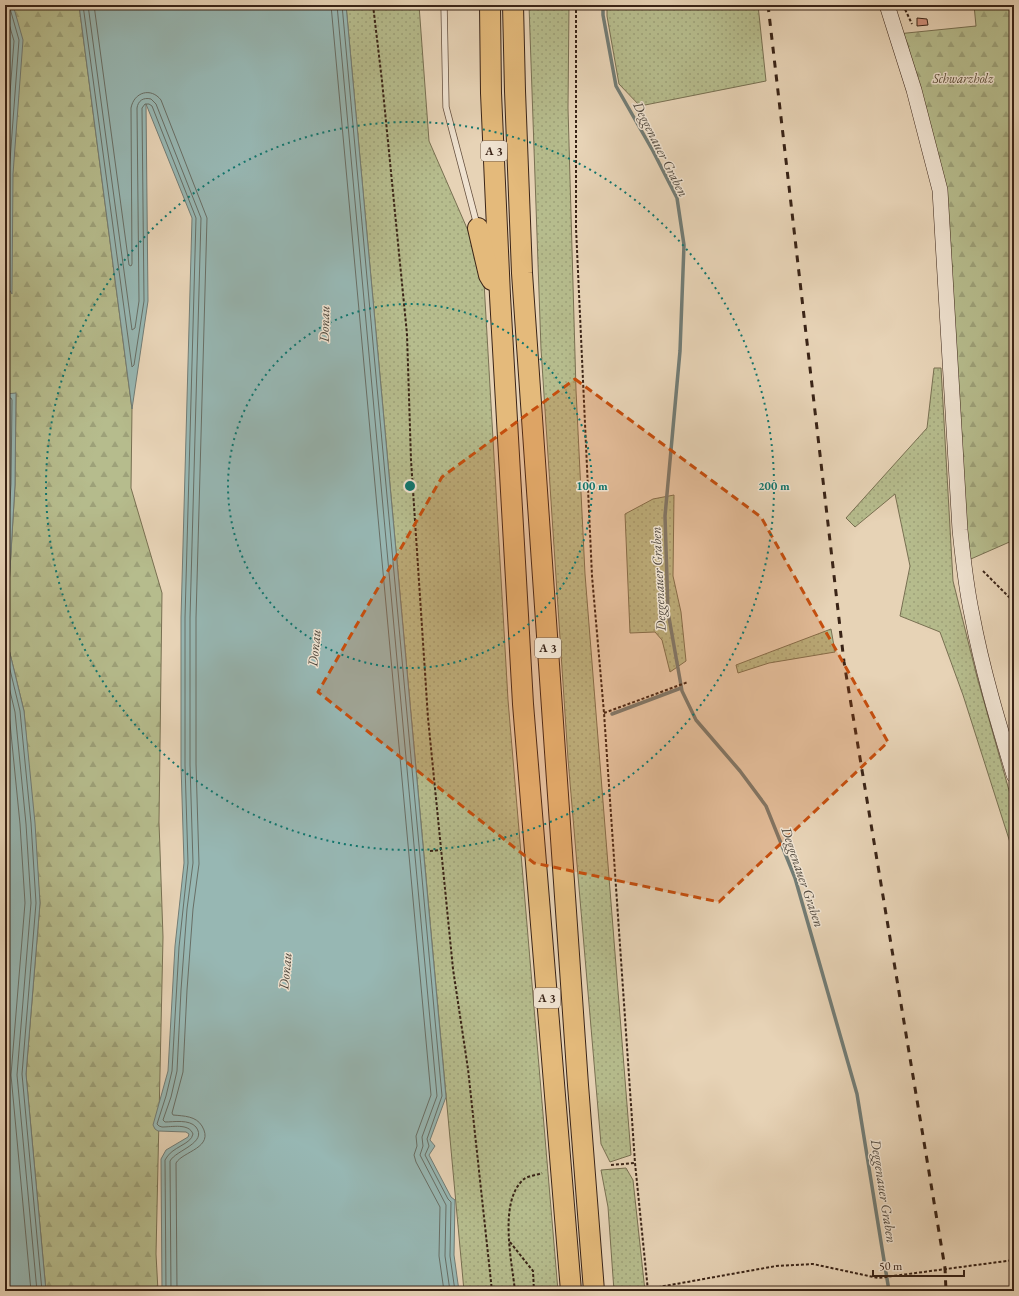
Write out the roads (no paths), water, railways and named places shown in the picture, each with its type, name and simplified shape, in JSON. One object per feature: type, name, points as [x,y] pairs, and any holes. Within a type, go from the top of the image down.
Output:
[{"type":"highway","name":"A 3","points":[[490,5],[491,93],[500,296],[523,704],[571,1291]]},
{"type":"highway","name":"A 3","points":[[513,5],[522,273],[577,1077],[594,1291]]},
{"type":"highway","points":[[478,228],[489,275],[500,296]]},
{"type":"main road","points":[[887,5],[914,90],[940,190],[960,530],[965,575],[979,648],[1014,775]]},
{"type":"lane","points":[[444,5],[446,107],[478,228]]},
{"type":"water","points":[[5,5],[13,5],[23,40],[13,174],[12,294],[5,283]]},
{"type":"water","name":"Donau","points":[[79,5],[346,5],[446,1097],[430,1140],[435,1146],[429,1155],[451,1197],[455,1200],[454,1255],[459,1291],[162,1291],[161,1159],[166,1150],[188,1137],[189,1134],[186,1132],[158,1131],[153,1125],[168,1071],[175,946],[184,863],[181,765],[181,618],[192,218],[146,104],[148,301],[132,409]]},
{"type":"water","points":[[16,393],[15,485],[6,637],[24,711],[35,823],[40,903],[26,1074],[46,1291],[7,1291],[5,1283],[5,394]]},
{"type":"waterway","name":"Deggenauer Graben","points":[[603,5],[603,15],[616,86],[653,151],[677,198],[684,245],[680,351],[665,516],[668,612],[682,691],[696,720],[740,771],[766,806],[795,878],[857,1094],[889,1291]]},
{"type":"waterway","points":[[612,714],[681,688]]},
{"type":"railway","points":[[768,5],[844,662],[945,1268],[946,1291]]},
{"type":"park label","name":"Schwarzholz","points":[[963,78]]}]
